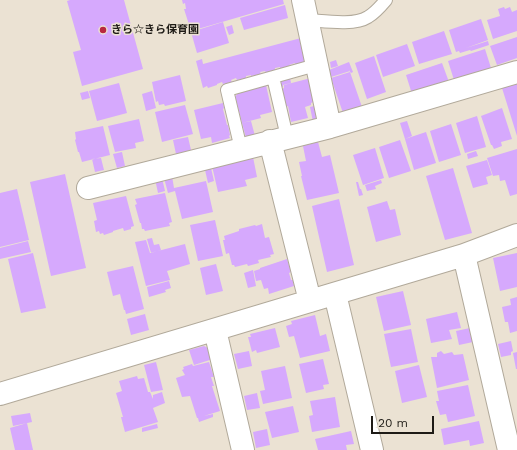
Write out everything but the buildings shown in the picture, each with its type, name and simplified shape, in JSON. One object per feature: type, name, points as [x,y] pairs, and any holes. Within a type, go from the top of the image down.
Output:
[{"type":"street","points":[[305,10],[330,127]]},
{"type":"street","points":[[88,188],[330,127],[517,72]]},
{"type":"street","points":[[278,140],[310,301]]},
{"type":"street","points":[[0,394],[464,256],[517,235]]},
{"type":"street","points":[[464,256],[509,450]]},
{"type":"street","points":[[335,294],[372,450]]},
{"type":"street","points":[[215,330],[243,450]]},
{"type":"lane","points":[[305,10],[352,22],[368,18],[386,0]]},
{"type":"lane","points":[[241,149],[227,90],[316,65]]},
{"type":"lane","points":[[273,77],[278,140]]},
{"type":"place","name":"きら☆きら保育園","points":[[103,30]]}]
